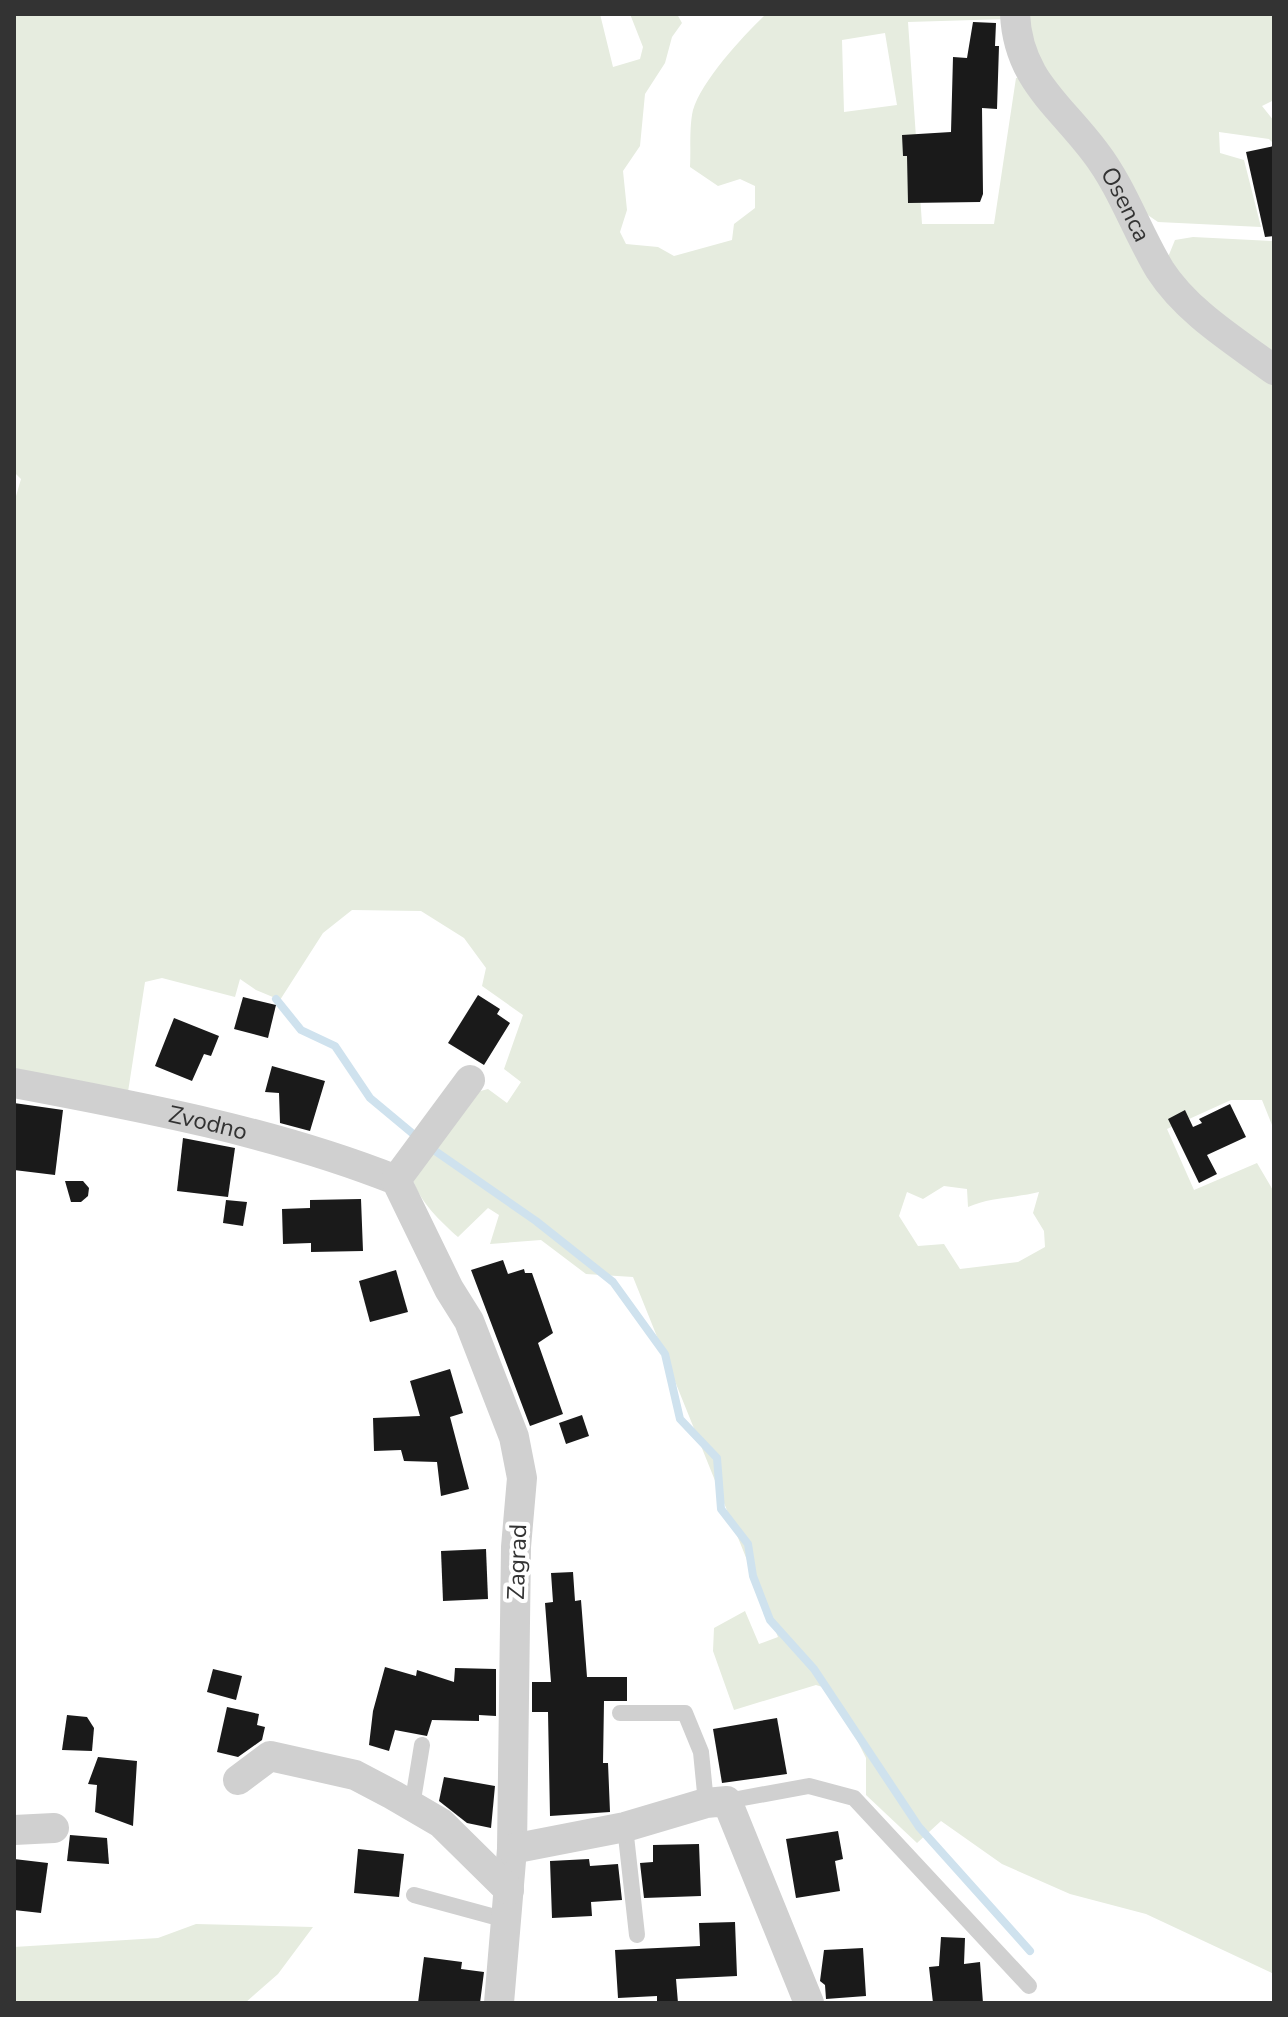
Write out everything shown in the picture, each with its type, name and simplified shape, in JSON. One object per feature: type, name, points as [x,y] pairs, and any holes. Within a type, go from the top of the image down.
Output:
[{"type":"street","name":"Osenca","points":[[1015,14],[1017,43],[1035,83],[1097,154],[1162,273],[1212,326],[1274,370]]},
{"type":"street","points":[[396,1180],[470,1080]]},
{"type":"street","name":"Zvodno","points":[[14,1083],[132,1105],[349,1162],[396,1180]]},
{"type":"street","name":"Zagrad","points":[[396,1180],[449,1289],[469,1321],[508,1422],[522,1478],[516,1547],[512,1849],[499,2003]]},
{"type":"street","points":[[238,1780],[270,1756],[355,1775],[441,1823],[507,1905]]},
{"type":"street","points":[[512,1849],[625,1827],[716,1802],[809,2003]]},
{"type":"street","points":[[14,1830],[54,1828]]},
{"type":"lane","points":[[620,1713],[685,1713],[716,1802],[809,1786],[854,1798],[1029,1986]]},
{"type":"lane","points":[[412,1806],[422,1745]]},
{"type":"lane","points":[[625,1827],[637,1935]]},
{"type":"lane","points":[[414,1895],[507,1905]]},
{"type":"shaded area","points":[[14,14],[600,14],[613,67],[640,59],[643,47],[630,14],[677,14],[682,23],[672,37],[665,63],[645,94],[640,146],[623,171],[627,210],[620,232],[626,244],[658,247],[674,256],[732,240],[734,224],[755,208],[755,186],[740,179],[718,186],[690,167],[691,131],[693,110],[705,85],[735,46],[766,14],[1005,14],[1007,19],[908,22],[922,224],[994,224],[1016,78],[1026,77],[1143,246],[1274,378],[1274,1130],[1262,1100],[1231,1100],[1167,1129],[1194,1190],[1257,1163],[1274,1192],[1274,1974],[1146,1914],[1070,1894],[1002,1864],[941,1821],[917,1843],[866,1795],[866,1758],[832,1690],[816,1685],[734,1710],[713,1651],[714,1628],[745,1611],[759,1644],[778,1637],[633,1277],[586,1274],[541,1240],[490,1244],[499,1215],[488,1208],[458,1237],[426,1204],[413,1180],[473,1093],[488,1089],[507,1103],[521,1082],[504,1069],[523,1015],[482,986],[486,968],[464,938],[421,911],[352,910],[323,933],[280,1000],[240,979],[235,997],[162,978],[145,982],[128,1092],[14,1075],[14,503],[21,479],[14,472]],"holes":[[[885,33],[897,105],[844,112],[842,40]],[[944,1186],[967,1189],[968,1207],[1039,1192],[1033,1213],[1044,1231],[1045,1247],[1018,1262],[960,1269],[944,1244],[918,1246],[899,1216],[907,1192],[923,1199]]]},
{"type":"shaded area","points":[[1023,14],[1274,14],[1274,100],[1262,106],[1274,121],[1274,144],[1269,139],[1219,132],[1220,153],[1244,160],[1261,227],[1158,222],[1136,207],[1027,49]]},
{"type":"shaded area","points":[[1193,237],[1274,241],[1274,360],[1214,319],[1166,262],[1175,240]]},
{"type":"shaded area","points":[[196,1924],[313,1927],[278,1974],[245,2003],[14,2003],[14,1947],[158,1938]]},
{"type":"building","points":[[973,22],[996,23],[995,46],[999,46],[997,109],[982,108],[983,194],[980,202],[908,203],[907,156],[903,156],[902,135],[951,132],[953,57],[967,58]]},
{"type":"building","points":[[1274,146],[1274,236],[1265,237],[1246,152]]},
{"type":"building","points":[[478,995],[500,1009],[497,1014],[510,1023],[484,1065],[448,1043]]},
{"type":"building","points":[[243,997],[276,1005],[268,1038],[234,1029]]},
{"type":"building","points":[[174,1018],[219,1036],[211,1056],[204,1054],[192,1081],[155,1066]]},
{"type":"building","points":[[272,1066],[325,1081],[310,1131],[280,1123],[279,1093],[265,1092]]},
{"type":"building","points":[[14,1103],[63,1110],[55,1175],[14,1170]]},
{"type":"building","points":[[1230,1104],[1246,1137],[1207,1155],[1217,1174],[1199,1183],[1168,1119],[1185,1110],[1193,1127],[1202,1123],[1199,1119]]},
{"type":"building","points":[[183,1138],[235,1148],[228,1197],[177,1191]]},
{"type":"building","points":[[65,1181],[83,1181],[89,1188],[88,1196],[81,1202],[71,1202]]},
{"type":"building","points":[[361,1199],[363,1251],[311,1252],[311,1243],[283,1244],[282,1209],[310,1208],[310,1200]]},
{"type":"building","points":[[226,1200],[247,1202],[243,1226],[223,1223]]},
{"type":"building","points":[[503,1260],[508,1274],[524,1269],[525,1273],[532,1273],[553,1333],[538,1343],[563,1414],[530,1426],[471,1270]]},
{"type":"building","points":[[396,1270],[408,1312],[370,1322],[359,1281]]},
{"type":"building","points":[[450,1369],[463,1413],[450,1417],[469,1489],[441,1496],[437,1462],[404,1461],[401,1450],[374,1451],[373,1418],[420,1416],[410,1381]]},
{"type":"building","points":[[582,1415],[589,1436],[566,1444],[559,1423]]},
{"type":"building","points":[[486,1549],[488,1599],[443,1601],[441,1551]]},
{"type":"building","points":[[573,1572],[575,1601],[581,1600],[587,1677],[627,1677],[627,1701],[604,1701],[603,1763],[608,1763],[610,1812],[550,1816],[548,1712],[532,1712],[532,1682],[551,1682],[545,1603],[553,1602],[551,1573]]},
{"type":"building","points":[[385,1667],[416,1676],[417,1670],[454,1682],[455,1668],[496,1669],[496,1716],[479,1715],[479,1721],[432,1720],[427,1736],[395,1730],[389,1751],[369,1745],[373,1711]]},
{"type":"building","points":[[213,1669],[242,1676],[236,1700],[207,1692]]},
{"type":"building","points":[[227,1707],[259,1714],[257,1725],[265,1727],[262,1740],[238,1757],[217,1752]]},
{"type":"building","points":[[67,1715],[87,1717],[94,1728],[92,1751],[62,1750]]},
{"type":"building","points":[[777,1718],[787,1774],[722,1783],[713,1729]]},
{"type":"building","points":[[98,1757],[137,1761],[133,1826],[95,1812],[97,1785],[88,1784]]},
{"type":"building","points":[[444,1777],[495,1786],[491,1828],[467,1823],[439,1801]]},
{"type":"building","points":[[838,1831],[843,1859],[835,1861],[840,1891],[796,1898],[786,1839]]},
{"type":"building","points":[[70,1835],[107,1838],[109,1864],[67,1861]]},
{"type":"building","points":[[699,1844],[701,1896],[644,1898],[640,1863],[653,1862],[653,1845]]},
{"type":"building","points":[[358,1849],[404,1854],[399,1897],[354,1893]]},
{"type":"building","points":[[14,1859],[48,1863],[41,1913],[14,1910]]},
{"type":"building","points":[[589,1859],[590,1866],[618,1864],[622,1900],[591,1902],[592,1916],[552,1918],[550,1861]]},
{"type":"building","points":[[735,1922],[737,1976],[676,1979],[678,2003],[657,2003],[657,1996],[618,1998],[615,1950],[700,1946],[699,1923]]},
{"type":"building","points":[[941,1937],[965,1938],[964,1964],[980,1962],[983,2003],[933,2003],[929,1967],[939,1966]]},
{"type":"building","points":[[863,1948],[866,1996],[826,1999],[825,1985],[820,1981],[824,1950]]},
{"type":"building","points":[[424,1957],[462,1962],[461,1969],[484,1972],[480,2003],[418,2003]]},
{"type":"waterway","points":[[276,999],[301,1030],[335,1046],[370,1098],[418,1138]]},
{"type":"waterway","points":[[428,1146],[536,1221],[613,1282],[665,1354],[680,1419],[717,1458],[721,1509],[748,1544],[753,1576],[770,1620],[814,1669],[919,1827],[1030,1951]]}]
